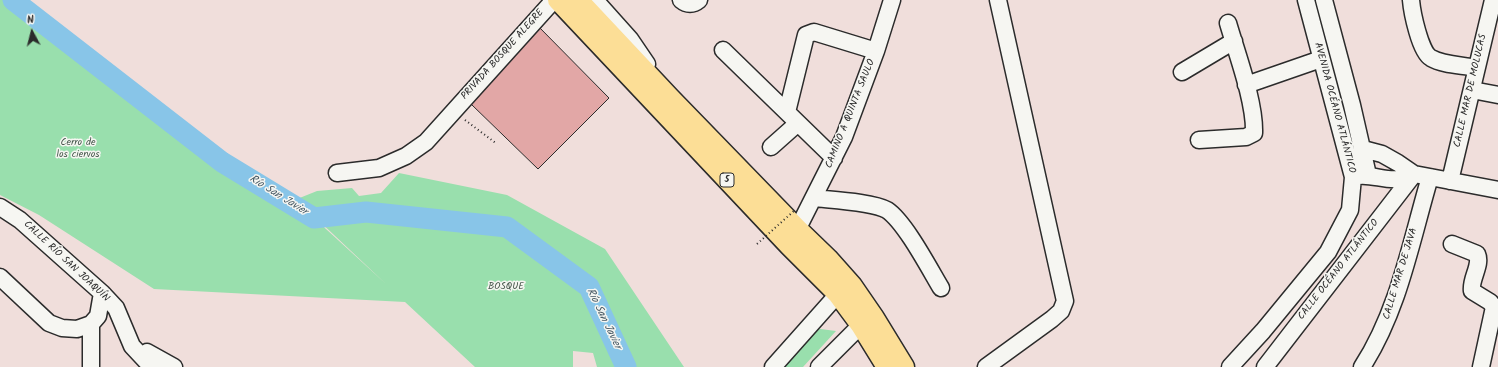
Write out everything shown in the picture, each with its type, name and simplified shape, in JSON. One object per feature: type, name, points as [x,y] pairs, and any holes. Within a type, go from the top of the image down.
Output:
[{"type":"main road","name":"5","points":[[558,0],[821,265],[852,286],[874,318],[904,367]]},
{"type":"main road","name":"5","points":[[578,0],[670,98],[794,238]]},
{"type":"main road","name":"5","points":[[821,265],[838,294],[862,325],[887,367]]},
{"type":"street","name":"PRIVADA BOSQUE ALEGRE","points":[[337,173],[379,168],[406,156],[426,142],[554,0]]},
{"type":"street","points":[[595,0],[630,39],[670,98]]},
{"type":"street","points":[[681,0],[689,4],[695,3],[699,0]]},
{"type":"street","name":"CAMINO A QUINTA SAULO","points":[[794,238],[844,137],[876,51],[892,0]]},
{"type":"street","points":[[986,367],[1052,319],[1061,311],[1065,301],[998,0]]},
{"type":"street","name":"AVENIDA OCÉANO ATLÁNTICO","points":[[1306,0],[1321,59],[1360,176]]},
{"type":"street","name":"AVENIDA OCÉANO ATLÁNTICO","points":[[1230,367],[1263,331],[1328,252],[1350,210],[1360,176],[1363,148],[1324,0]]},
{"type":"street","points":[[1411,0],[1423,48],[1429,57],[1438,61],[1476,68]]},
{"type":"street","name":"CALLE MAR DE MOLUCAS","points":[[1450,181],[1493,0]]},
{"type":"street","points":[[1199,140],[1246,137],[1254,133],[1255,126],[1246,85],[1228,23]]},
{"type":"street","points":[[771,147],[792,118],[806,35],[814,32],[876,51]]},
{"type":"street","points":[[1182,72],[1234,41]]},
{"type":"street","points":[[723,50],[834,158]]},
{"type":"street","points":[[1246,85],[1321,59]]},
{"type":"street","points":[[1472,90],[1498,94]]},
{"type":"street","points":[[1363,148],[1382,154],[1414,174],[1498,190]]},
{"type":"street","points":[[1360,176],[1400,179],[1414,174]]},
{"type":"street","name":"CALLE OCÉANO ATLÁNTICO","points":[[1265,367],[1414,174]]},
{"type":"street","name":"CALLE MAR DE JAVA","points":[[1368,365],[1383,331],[1394,300],[1430,177]]},
{"type":"street","points":[[814,198],[871,206],[886,210],[899,221],[941,288]]},
{"type":"street","name":"CALLE RÍO SAN JOAQUÍN","points":[[0,207],[20,220],[102,293],[116,308],[123,321],[132,346],[146,361],[155,367]]},
{"type":"street","points":[[1452,244],[1477,254],[1478,262],[1471,284],[1472,291],[1490,302],[1494,307],[1481,367]]},
{"type":"street","points":[[0,277],[50,324],[62,328],[77,329],[91,324],[98,316],[102,293]]},
{"type":"street","points":[[773,367],[838,294]]},
{"type":"street","points":[[91,324],[91,367]]},
{"type":"street","points":[[820,367],[862,325]]},
{"type":"street","points":[[132,346],[174,367]]},
{"type":"street","points":[[91,348],[101,367]]},
{"type":"path","points":[[453,111],[497,144]]},
{"type":"path","points":[[757,244],[795,210]]},
{"type":"green space","points":[[0,0],[13,0],[222,162],[314,218],[386,284],[316,218],[292,201],[317,191],[352,188],[359,196],[381,193],[399,173],[507,195],[605,249],[684,367],[597,367],[593,353],[573,351],[573,367],[475,367],[405,302],[154,289],[39,215],[0,195]]},
{"type":"green space","points":[[805,327],[836,331],[803,367],[768,367]]},
{"type":"building","points":[[537,25],[609,98],[538,169],[471,104]]},
{"type":"waterway","name":"Río San Javier","points":[[13,0],[222,162],[314,218],[366,212],[507,227],[589,287],[626,367]]},
{"type":"park label","name":"Cerro de los ciervos","points":[[78,148]]},
{"type":"park label","name":"BOSQUE","points":[[506,287]]}]
